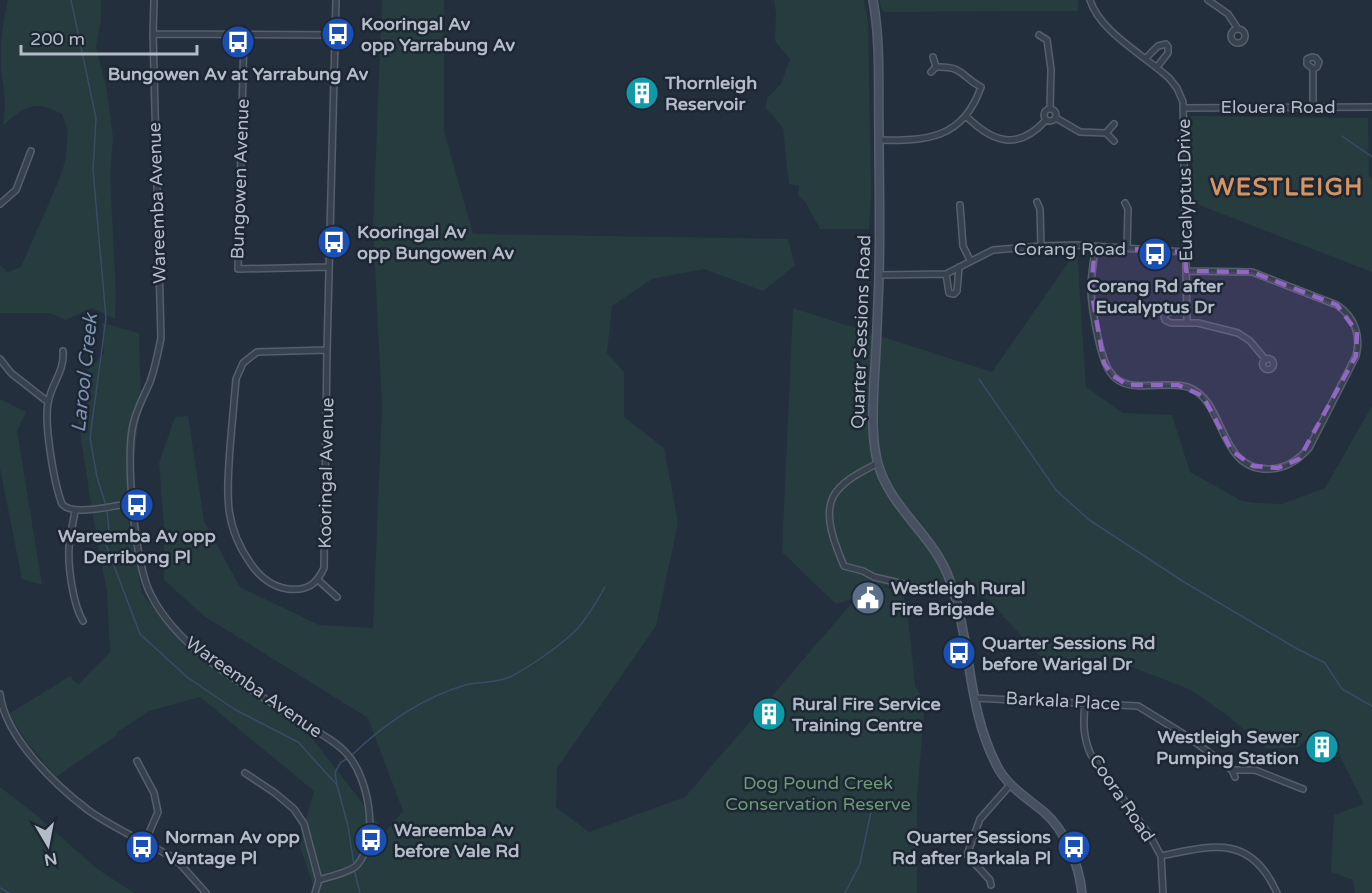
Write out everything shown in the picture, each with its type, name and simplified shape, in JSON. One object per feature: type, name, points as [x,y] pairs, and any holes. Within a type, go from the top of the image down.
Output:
[{"type":"main road","name":"Quarter Sessions Road","points":[[873,0],[877,43],[880,275],[872,424],[878,463],[892,498],[938,554],[954,591],[974,698],[994,760],[1010,785],[1046,814],[1058,827],[1076,868],[1082,893]]},
{"type":"street","name":"Wareemba Avenue","points":[[154,0],[161,338],[154,370],[135,415],[130,446],[133,502],[144,579],[152,597],[190,646],[338,746],[356,766],[369,812],[369,839],[358,864],[352,869],[319,880]]},
{"type":"street","name":"Kooringal Avenue","points":[[318,580],[324,568],[325,555],[328,267],[336,0]]},
{"type":"street","name":"Eucalyptus Drive","points":[[1090,0],[1093,10],[1105,25],[1173,82],[1184,108],[1187,322]]},
{"type":"street","points":[[1208,0],[1228,14],[1238,29]]},
{"type":"street","points":[[153,34],[335,35]]},
{"type":"street","name":"Bungowen Avenue","points":[[244,34],[238,269],[328,267]]},
{"type":"street","points":[[1039,35],[1047,40]]},
{"type":"street","points":[[1047,40],[1054,36]]},
{"type":"street","points":[[1047,40],[1051,69],[1050,109]]},
{"type":"street","points":[[1146,58],[1158,46],[1166,44],[1168,52],[1156,67]]},
{"type":"street","points":[[933,57],[936,67]]},
{"type":"street","points":[[879,140],[914,141],[943,134],[966,116],[981,87],[958,69],[936,67]]},
{"type":"street","points":[[931,72],[936,67]]},
{"type":"street","points":[[1313,69],[1313,107]]},
{"type":"street","name":"Elouera Road","points":[[1184,108],[1372,107]]},
{"type":"street","points":[[1050,109],[1056,112],[1056,118]]},
{"type":"street","points":[[1046,120],[1044,113],[1050,109]]},
{"type":"street","points":[[966,116],[980,130],[1003,140],[1024,138],[1038,129],[1046,120]]},
{"type":"street","points":[[1046,120],[1050,122],[1056,118]]},
{"type":"street","points":[[1056,118],[1080,132],[1106,133],[1114,141]]},
{"type":"street","points":[[1106,133],[1114,124]]},
{"type":"street","points":[[0,204],[16,190],[31,152]]},
{"type":"street","points":[[1037,202],[1040,209],[1041,246]]},
{"type":"street","points":[[1125,203],[1128,209],[1127,248]]},
{"type":"street","points":[[960,205],[963,246],[970,261]]},
{"type":"street","name":"Corang Road","points":[[880,275],[946,274],[993,250],[1041,246],[1185,252]]},
{"type":"street","points":[[1095,247],[1091,289],[1093,306],[1104,363],[1112,375],[1127,385],[1178,385],[1189,388],[1203,396],[1232,450],[1242,461],[1267,469],[1290,465],[1309,448],[1356,356],[1359,340],[1353,322],[1337,305],[1256,273],[1186,271]]},
{"type":"street","points":[[946,274],[949,293],[954,294],[957,291],[959,267]]},
{"type":"street","points":[[1186,311],[1168,312],[1164,317],[1167,322],[1198,323],[1238,333],[1250,341],[1266,360]]},
{"type":"street","points":[[327,350],[257,352],[243,363],[236,379],[226,494],[232,528],[244,554],[256,571],[269,582],[284,588],[299,590],[318,580],[337,597]]},
{"type":"street","points":[[63,351],[64,362],[48,402],[52,460],[59,495],[65,508],[75,511],[133,502]]},
{"type":"street","points":[[0,359],[11,373],[48,402]]},
{"type":"street","points":[[878,463],[857,475],[840,488],[832,498],[829,512],[834,537],[844,566],[874,577],[938,592],[954,591]]},
{"type":"street","points":[[75,511],[69,549],[70,564],[78,612],[83,621]]},
{"type":"street","points":[[868,574],[870,567]]},
{"type":"street","points":[[0,694],[13,732],[45,770],[89,810],[170,856],[206,893]]},
{"type":"street","name":"Barkala Place","points":[[974,698],[1137,706],[1190,738],[1232,770],[1235,777]]},
{"type":"street","name":"Coora Road","points":[[1085,704],[1083,729],[1085,741],[1091,755],[1149,834],[1161,856],[1163,893]]},
{"type":"street","points":[[137,761],[154,793],[158,812],[145,842]]},
{"type":"street","points":[[1232,770],[1255,770],[1303,789]]},
{"type":"street","points":[[245,773],[294,809],[304,824],[319,880],[315,893]]},
{"type":"street","points":[[991,885],[990,880],[967,855],[980,819],[1010,785]]},
{"type":"street","points":[[1161,856],[1218,846],[1236,849],[1251,857],[1263,869],[1277,893]]},
{"type":"highlighted area","points":[[1095,247],[1185,252],[1186,271],[1252,272],[1337,305],[1357,332],[1356,356],[1299,459],[1278,468],[1253,466],[1232,451],[1203,396],[1178,385],[1127,385],[1112,375],[1104,363],[1091,289]]},
{"type":"green space","points":[[8,0],[101,0],[101,20],[96,47],[107,91],[113,137],[110,176],[116,294],[115,319],[92,308],[66,320],[50,313],[0,313],[0,265],[8,272],[21,267],[59,180],[66,158],[68,131],[62,114],[37,106],[24,109],[3,125],[5,101],[1,49]]},
{"type":"green space","name":"Dog Pound Creek Conservation Reserve","points":[[382,0],[444,0],[444,131],[473,234],[788,239],[795,265],[763,291],[704,269],[652,279],[612,306],[607,353],[624,372],[624,417],[664,448],[678,523],[656,626],[557,768],[556,807],[589,832],[685,797],[857,597],[836,604],[782,552],[793,308],[992,372],[1077,250],[1086,387],[1123,413],[1172,415],[1190,472],[1242,501],[1282,504],[1325,488],[1372,406],[1372,893],[1355,893],[1353,880],[1331,872],[1334,815],[1364,804],[1334,744],[1313,733],[1298,747],[1267,749],[1228,716],[1191,690],[1109,658],[1044,661],[989,600],[964,590],[951,595],[882,586],[904,593],[904,616],[908,617],[915,685],[925,703],[917,796],[917,893],[316,893],[299,844],[314,791],[200,697],[149,711],[56,777],[26,741],[9,714],[70,676],[78,685],[110,652],[107,592],[78,419],[85,373],[104,354],[102,323],[139,333],[141,405],[127,511],[142,593],[168,627],[294,715],[385,832],[403,811],[368,718],[204,616],[164,580],[164,525],[159,463],[175,417],[188,416],[204,521],[240,587],[319,625],[373,628],[382,406],[373,228]]},
{"type":"green space","points":[[774,0],[864,0],[868,22],[871,194],[869,229],[820,229],[806,203],[798,195],[799,186],[789,184],[783,128],[766,108],[767,98],[781,84],[790,59],[775,41]]},
{"type":"green space","points":[[879,0],[1078,0],[1078,11],[885,12]]},
{"type":"green space","points":[[1190,116],[1368,118],[1369,177],[1372,178],[1372,272],[1194,203]]},
{"type":"green space","points":[[0,399],[26,412],[17,431],[42,585],[22,579],[0,468]]},
{"type":"green space","points":[[0,787],[35,814],[96,868],[134,893],[0,893]]},
{"type":"waterway","name":"Larool Creek","points":[[71,0],[96,118],[93,170],[106,318],[90,438],[97,477],[106,506]]},
{"type":"waterway","points":[[1342,136],[1372,157]]},
{"type":"waterway","points":[[979,379],[1056,490],[1088,519],[1184,582],[1325,663],[1342,689],[1372,706]]},
{"type":"waterway","name":"Larool Creek","points":[[107,510],[109,531],[105,542],[140,634],[187,677],[234,709],[298,742],[337,785],[348,826],[354,865]]},
{"type":"waterway","points":[[352,755],[390,723],[434,697],[465,685],[504,679],[535,662],[577,629],[605,587]]},
{"type":"waterway","points":[[337,785],[335,772],[341,762],[347,759]]},
{"type":"waterway","points":[[845,893],[860,864],[873,802]]},
{"type":"waterway","name":"Larool Creek","points":[[354,869],[360,893]]},
{"type":"waterway","points":[[0,888],[9,893]]},
{"type":"place","name":"Kooringal Av opp Yarrabung Av","points":[[338,34]]},
{"type":"place","name":"Bungowen Av at Yarrabung Av","points":[[238,42]]},
{"type":"place","name":"Thornleigh Reservoir","points":[[642,93]]},
{"type":"place","name":"Kooringal Av opp Bungowen Av","points":[[334,242]]},
{"type":"place","name":"Corang Rd after Eucalyptus Dr","points":[[1155,254]]},
{"type":"place","name":"Wareemba Av opp Derribong Pl","points":[[137,505]]},
{"type":"place","name":"Westleigh Rural Fire Brigade","points":[[868,598]]},
{"type":"place","name":"Quarter Sessions Rd before Warigal Dr","points":[[959,653]]},
{"type":"place","name":"Rural Fire Service Training Centre","points":[[769,714]]},
{"type":"place","name":"Westleigh Sewer Pumping Station","points":[[1322,747]]},
{"type":"place","name":"Wareemba Av before Vale Rd","points":[[371,840]]},
{"type":"place","name":"Norman Av opp Vantage Pl","points":[[142,847]]},
{"type":"place","name":"Quarter Sessions Rd after Barkala Pl","points":[[1074,847]]},
{"type":"district","name":"WESTLEIGH","points":[[1287,187]]}]
